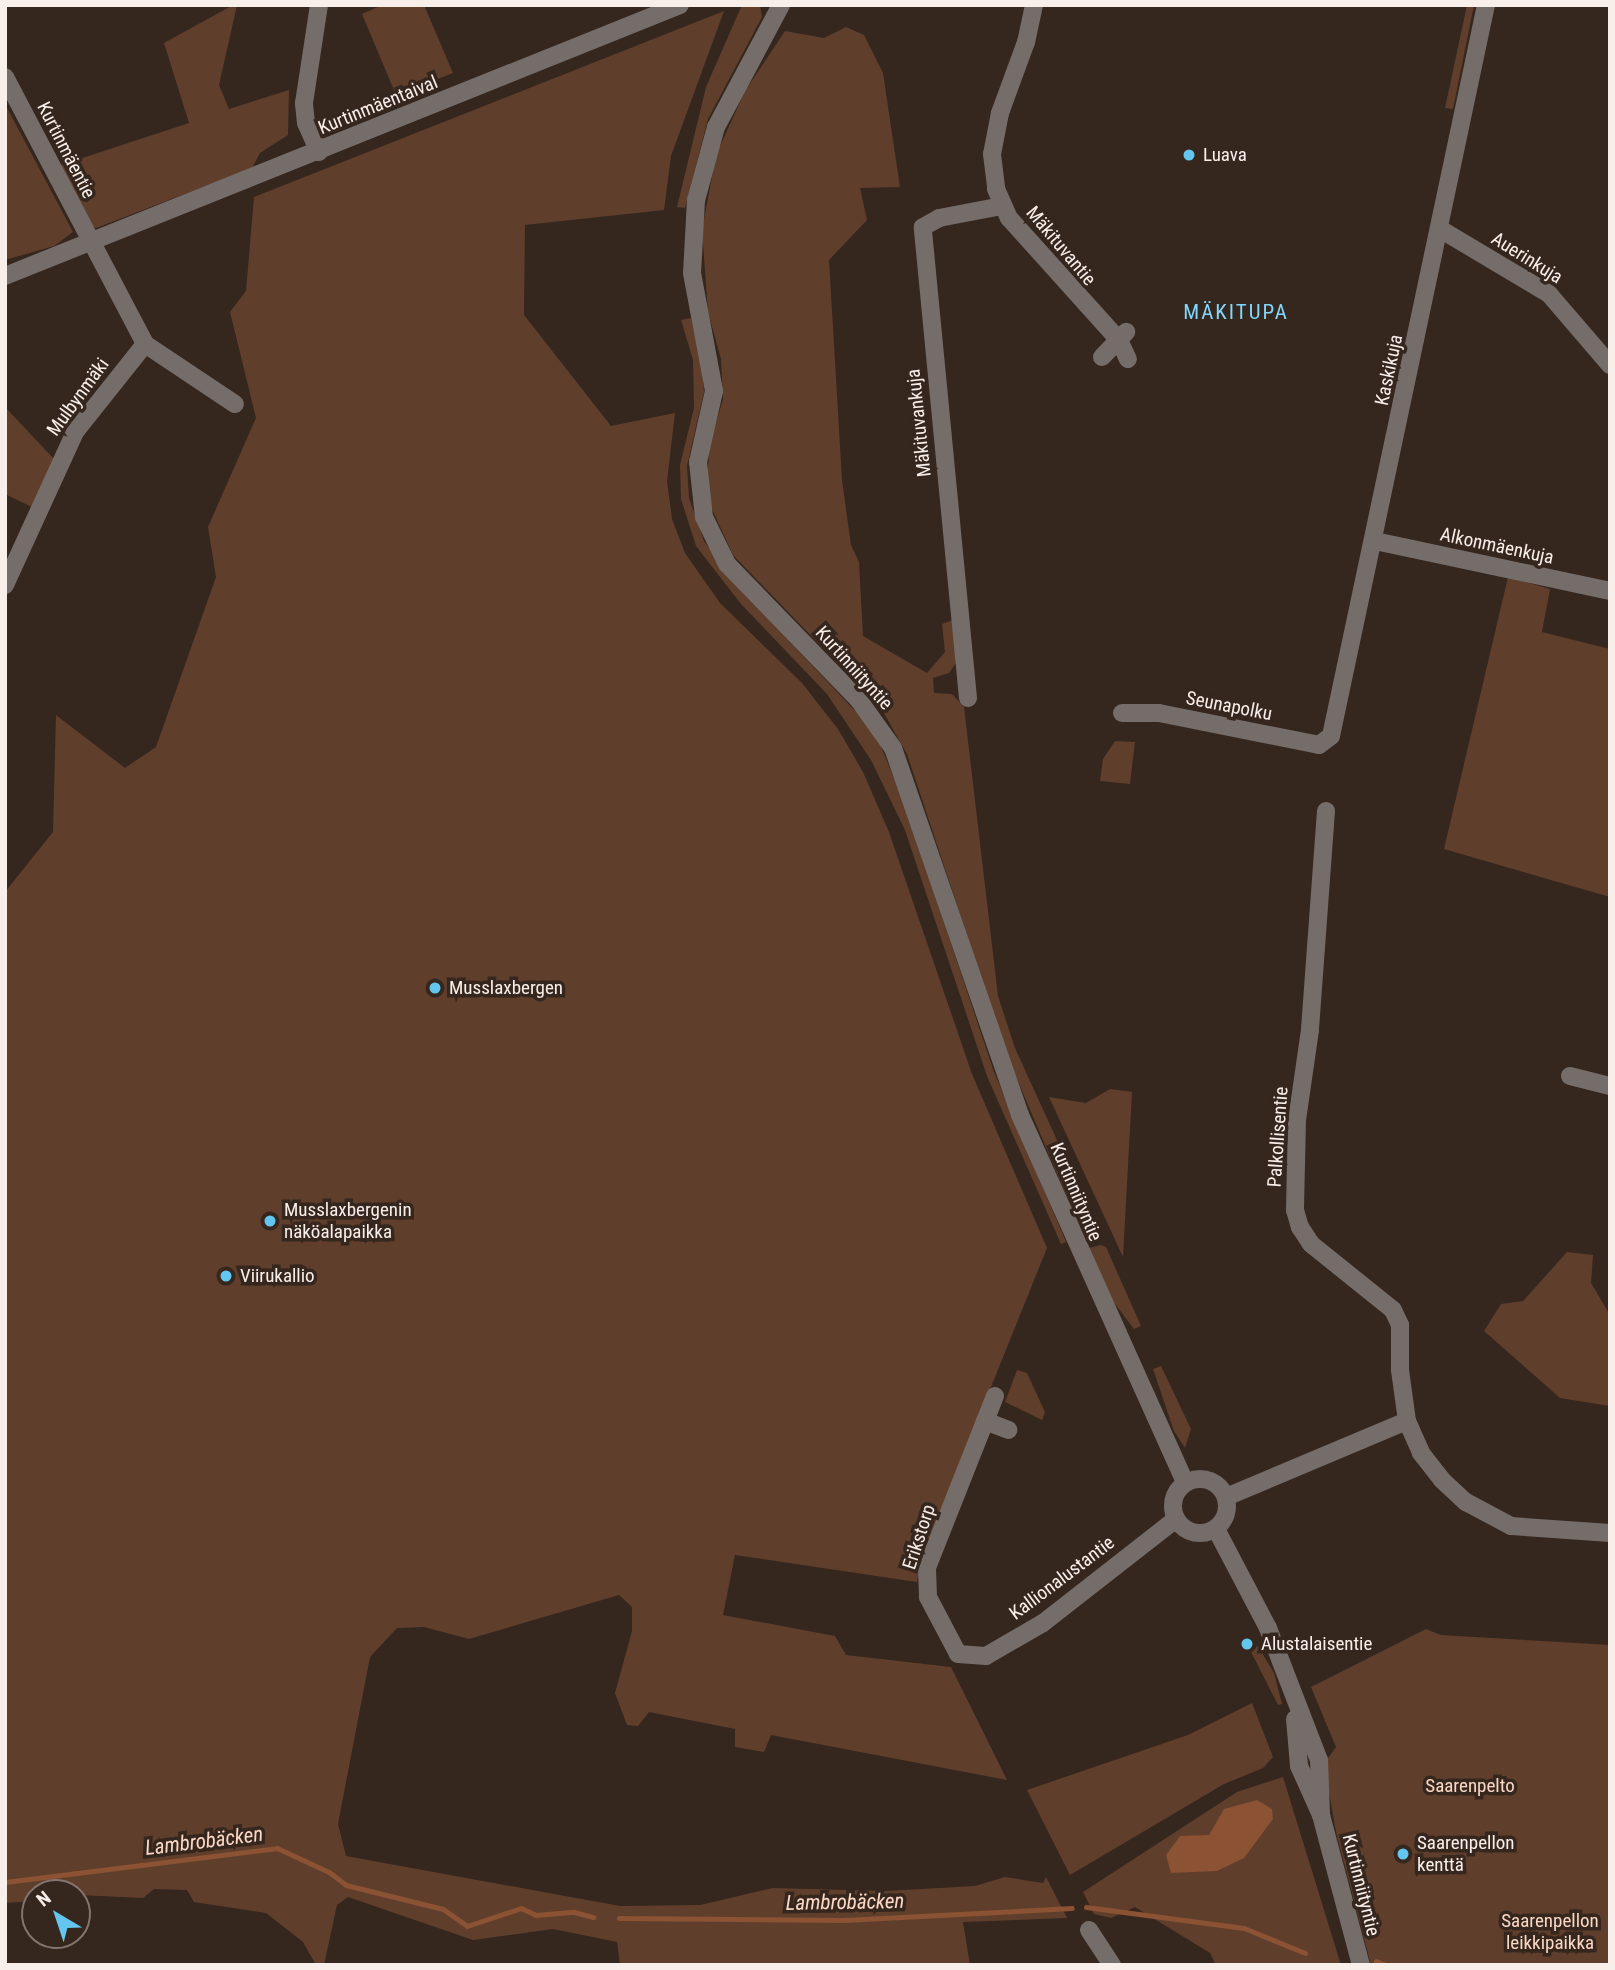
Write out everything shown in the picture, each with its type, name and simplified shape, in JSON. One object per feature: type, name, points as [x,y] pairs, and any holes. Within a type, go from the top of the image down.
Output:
[{"type":"street","points":[[319,5],[304,103],[306,123],[319,152]]},
{"type":"street","name":"Kurtinmäentaival","points":[[5,276],[680,5]]},
{"type":"street","name":"Kurtinniityntie","points":[[781,5],[716,127],[696,200],[692,272],[713,391],[698,462],[704,517],[727,564],[858,699],[892,748],[1020,1115],[1185,1483]]},
{"type":"street","name":"Mäkituvantie","points":[[1034,5],[992,154],[1002,206],[1085,307],[1123,336],[1128,359]]},
{"type":"street","name":"Kaskikuja","points":[[1327,741],[1375,541],[1486,5]]},
{"type":"street","name":"Kurtinmäentie","points":[[5,77],[90,242]]},
{"type":"street","name":"Mäkituvankuja","points":[[968,698],[923,226],[939,218],[1002,206]]},
{"type":"street","name":"Auerinkuja","points":[[1440,229],[1549,294],[1610,365]]},
{"type":"street","points":[[90,242],[145,344],[235,404]]},
{"type":"street","points":[[1102,357],[1123,336]]},
{"type":"street","name":"Mulbynmäki","points":[[5,584],[75,432],[145,344]]},
{"type":"street","name":"Alkonmäenkuja","points":[[1375,541],[1610,590]]},
{"type":"street","name":"Seunapolku","points":[[1122,713],[1159,713],[1319,745],[1327,741]]},
{"type":"street","name":"Palkollisentie","points":[[1326,811],[1310,1030],[1297,1120],[1295,1210],[1311,1244],[1393,1310],[1401,1325],[1400,1370],[1407,1421]]},
{"type":"street","points":[[1570,1076],[1610,1086]]},
{"type":"street","name":"Erikstorp","points":[[968,1658],[958,1654],[950,1641],[928,1597],[926,1576],[995,1396]]},
{"type":"street","points":[[985,1421],[1008,1430]]},
{"type":"street","points":[[1226,1497],[1407,1421],[1421,1453],[1442,1480],[1487,1516],[1511,1526],[1610,1533]]},
{"type":"street","points":[[1206,1479],[1226,1497],[1225,1518],[1216,1529],[1193,1533],[1176,1519],[1173,1503],[1185,1483],[1206,1479]]},
{"type":"street","name":"Kallionalustantie","points":[[968,1658],[986,1656],[1043,1623],[1176,1519]]},
{"type":"street","name":"Kurtinniityntie","points":[[1216,1529],[1268,1629],[1294,1704],[1319,1760],[1321,1815],[1358,1957]]},
{"type":"street","points":[[1089,1930],[1112,1965]]},
{"type":"green space","points":[[237,5],[219,85],[229,109],[289,90],[288,135],[260,153],[252,168],[96,228],[88,224],[58,166],[189,123],[164,43]]},
{"type":"green space","points":[[382,5],[424,5],[453,73],[396,95],[362,14]]},
{"type":"green space","points":[[742,5],[760,5],[762,17],[708,119],[685,208],[677,207],[706,87]]},
{"type":"green space","points":[[1467,5],[1474,5],[1453,109],[1445,108]]},
{"type":"green space","points":[[724,11],[671,156],[664,210],[525,225],[524,315],[611,426],[675,413],[667,481],[672,519],[685,553],[720,603],[802,683],[838,729],[863,772],[889,832],[972,1074],[1047,1248],[920,1563],[917,1582],[735,1555],[723,1615],[835,1636],[846,1655],[951,1667],[1007,1780],[771,1735],[764,1752],[735,1747],[735,1729],[649,1712],[638,1726],[627,1725],[615,1693],[632,1631],[632,1607],[619,1595],[469,1639],[424,1627],[397,1628],[370,1657],[338,1824],[346,1856],[620,1906],[700,1905],[773,1888],[886,1891],[975,1886],[1005,1877],[1043,1883],[1046,1877],[1067,1918],[963,1922],[970,1965],[620,1965],[617,1942],[553,1929],[473,1940],[348,1897],[337,1905],[324,1965],[316,1965],[303,1942],[266,1913],[194,1902],[187,1890],[154,1889],[143,1898],[91,1896],[91,1879],[21,1879],[21,1902],[5,1903],[5,892],[53,832],[56,715],[125,768],[156,747],[216,577],[208,527],[256,418],[230,312],[246,291],[254,197]]},
{"type":"green space","points":[[846,27],[864,35],[883,73],[900,187],[860,188],[867,220],[829,260],[842,480],[851,545],[859,562],[863,636],[927,673],[945,652],[942,624],[953,620],[958,660],[949,673],[933,678],[934,693],[952,694],[964,707],[998,996],[1015,1048],[1098,1230],[1084,1237],[1006,1053],[907,754],[881,708],[733,555],[711,507],[707,478],[710,443],[723,399],[721,359],[708,312],[702,230],[716,155],[745,91],[785,31],[824,38]]},
{"type":"green space","points":[[5,104],[73,232],[54,246],[5,260]]},
{"type":"green space","points":[[691,318],[702,362],[704,392],[687,466],[689,498],[704,541],[739,588],[875,732],[903,800],[994,1072],[1066,1242],[1061,1244],[987,1076],[905,830],[871,760],[827,694],[741,604],[696,546],[681,499],[680,465],[694,408],[693,360],[681,320]]},
{"type":"green space","points":[[5,407],[54,459],[32,507],[5,494]]},
{"type":"green space","points":[[1508,577],[1550,589],[1542,632],[1610,649],[1610,897],[1444,849]]},
{"type":"green space","points":[[1115,741],[1135,742],[1130,784],[1100,781],[1103,759]]},
{"type":"green space","points":[[1110,1089],[1132,1092],[1123,1257],[1049,1097],[1086,1103]]},
{"type":"green space","points":[[1101,1245],[1106,1247],[1141,1326],[1134,1329],[1109,1296],[1089,1248]]},
{"type":"green space","points":[[1567,1252],[1593,1255],[1591,1283],[1610,1315],[1610,1406],[1560,1398],[1484,1331],[1501,1304],[1523,1301]]},
{"type":"green space","points":[[1161,1366],[1191,1429],[1185,1448],[1174,1431],[1153,1369]]},
{"type":"green space","points":[[1017,1370],[1027,1373],[1045,1412],[1042,1420],[1005,1402]]},
{"type":"green space","name":"Saarenpelto","points":[[1426,1629],[1441,1635],[1610,1645],[1610,1965],[1371,1965],[1336,1832],[1324,1764],[1336,1747],[1311,1687]]},
{"type":"green space","points":[[1258,1646],[1274,1673],[1282,1704],[1278,1705],[1250,1650]]},
{"type":"green space","points":[[1252,1703],[1273,1757],[1263,1768],[1224,1784],[1070,1875],[1027,1790],[1188,1735]]},
{"type":"green space","points":[[1283,1777],[1341,1965],[1216,1965],[1210,1953],[1135,1907],[1111,1918],[1094,1914],[1083,1892],[1237,1792]]},
{"type":"shaded area","points":[[1257,1800],[1272,1809],[1273,1819],[1244,1858],[1217,1871],[1171,1873],[1166,1855],[1180,1836],[1209,1835],[1224,1809]]},
{"type":"waterway","name":"Lambrobäcken","points":[[5,1882],[277,1848],[329,1872],[346,1885],[443,1909],[467,1926],[521,1908],[536,1915],[574,1912],[593,1917]]},
{"type":"waterway","name":"Lambrobäcken","points":[[1086,1907],[1244,1928],[1305,1953]]},
{"type":"waterway","name":"Lambrobäcken","points":[[619,1918],[844,1920],[1072,1908]]},
{"type":"waterway","name":"Lambrobäcken","points":[[1376,1961],[1385,1965]]},
{"type":"place","name":"Luava","points":[[1189,155]]},
{"type":"place","name":"Musslaxbergen","points":[[435,988]]},
{"type":"place","name":"Musslaxbergenin näköalapaikka","points":[[270,1221]]},
{"type":"place","name":"Viirukallio","points":[[226,1276]]},
{"type":"place","name":"Alustalaisentie","points":[[1247,1644]]},
{"type":"place","name":"Saarenpellon kenttä","points":[[1403,1854]]},
{"type":"district","name":"MÄKITUPA","points":[[1236,312]]},
{"type":"park label","name":"Saarenpellon leikkipaikka","points":[[1550,1932]]}]
